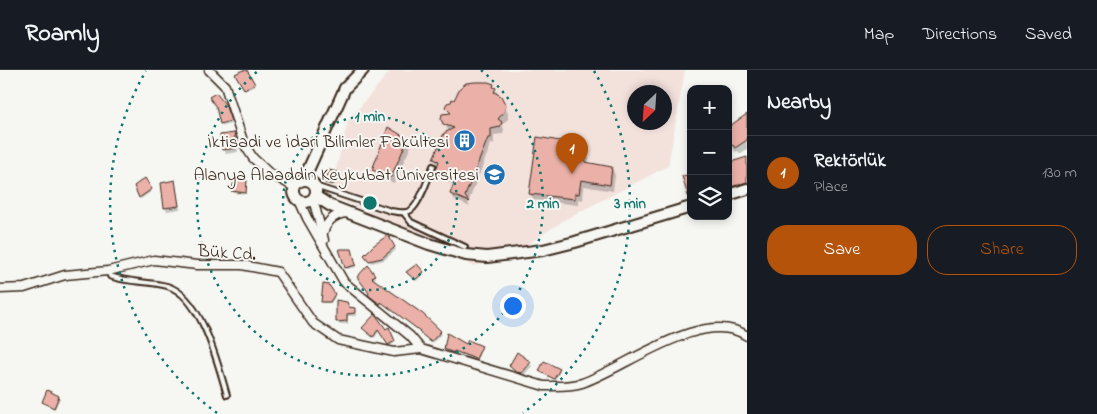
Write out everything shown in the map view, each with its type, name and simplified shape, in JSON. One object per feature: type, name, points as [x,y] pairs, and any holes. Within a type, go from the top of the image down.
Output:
[{"type":"street","points":[[209,70],[225,86],[244,144],[253,158],[268,172],[294,187]]},
{"type":"street","points":[[299,200],[306,202],[313,189],[323,139],[334,109],[345,88],[363,70]]},
{"type":"street","points":[[687,208],[543,250],[487,256],[466,256],[348,212],[326,202],[313,189],[298,182],[294,187],[294,195],[299,200],[307,218],[344,282],[410,336],[421,349],[544,386],[564,387],[582,383],[681,335],[706,329],[728,329],[747,336]]},
{"type":"street","points":[[313,189],[327,252]]},
{"type":"street","points":[[732,194],[747,189]]},
{"type":"street","points":[[322,235],[326,224],[331,218],[348,212]]},
{"type":"street","name":"Bük Cd.","points":[[0,289],[24,288],[65,275],[108,271],[154,260],[197,265],[242,265],[278,272],[313,323],[338,340],[394,352],[421,349]]},
{"type":"lane","points":[[313,189],[391,212],[404,213],[412,210],[434,166]]},
{"type":"lane","points":[[404,213],[411,222],[465,247]]},
{"type":"lane","points":[[108,271],[110,276],[123,281],[168,286],[187,300],[208,333],[227,395]]},
{"type":"shaded area","name":"Alanya Alaaddin Keykubat Üniversitesi","points":[[391,70],[685,70],[668,166],[566,219],[505,259],[472,266],[441,246],[335,197],[333,181],[348,121]]},
{"type":"building","points":[[247,70],[255,84],[244,89],[235,74]]},
{"type":"building","name":"İktisadi ve İdari Bilimler Fakültesi","points":[[466,83],[494,84],[493,87],[496,88],[494,92],[501,96],[506,106],[498,119],[502,122],[500,127],[491,129],[491,138],[488,138],[465,196],[469,202],[450,194],[455,180],[435,173],[439,161],[433,159],[444,133],[454,128],[443,124],[441,119],[442,114],[451,113],[445,107],[447,103],[451,102],[452,99],[454,100],[460,88]]},
{"type":"building","points":[[216,93],[225,104],[231,121],[220,124],[216,107],[209,97]]},
{"type":"building","points":[[747,114],[747,140],[735,148],[732,146],[732,124]]},
{"type":"building","points":[[388,127],[408,139],[391,177],[372,170]]},
{"type":"building","points":[[234,133],[237,148],[222,150],[220,135]]},
{"type":"building","points":[[537,137],[583,145],[582,151],[586,151],[585,162],[612,167],[610,185],[581,180],[579,194],[575,193],[575,199],[529,194]]},
{"type":"building","points":[[747,157],[747,182],[732,187],[732,162]]},
{"type":"building","points":[[329,170],[337,172],[333,185],[325,183]]},
{"type":"building","points":[[687,175],[687,193],[682,176]]},
{"type":"building","points":[[236,176],[247,180],[246,193],[231,191]]},
{"type":"building","points":[[145,178],[152,189],[139,198],[134,186]]},
{"type":"building","points":[[175,180],[179,206],[164,208],[161,183]]},
{"type":"building","points":[[388,235],[395,247],[382,258],[369,261],[364,255]]},
{"type":"building","points":[[339,249],[352,249],[356,265],[345,268]]},
{"type":"building","points":[[417,264],[424,272],[415,280],[406,272]]},
{"type":"building","points":[[368,265],[375,275],[372,278],[423,314],[441,331],[431,342],[420,331],[381,302],[380,304],[368,295],[369,293],[357,277]]},
{"type":"building","points":[[323,284],[329,285],[335,294],[330,302],[321,302]]},
{"type":"building","points":[[336,300],[347,302],[349,307],[355,308],[355,313],[347,314],[347,321],[336,322]]},
{"type":"building","points":[[375,314],[386,329],[389,327],[395,341],[388,345],[378,330],[373,337],[362,328]]},
{"type":"building","points":[[447,333],[466,344],[468,340],[482,346],[476,359],[444,349]]},
{"type":"building","points":[[517,352],[531,362],[522,373],[516,372],[509,366]]},
{"type":"building","points":[[544,361],[560,369],[554,379],[539,371]]},
{"type":"building","points":[[47,390],[59,396],[54,408],[42,402]]},
{"type":"place","name":"İktisadi ve İdari Bilimler Fakültesi","points":[[465,141]]},
{"type":"place","name":"Alanya Alaaddin Keykubat Üniversitesi","points":[[495,174]]},
{"type":"place","name":"Rektörlük","points":[[572,174]]}]
